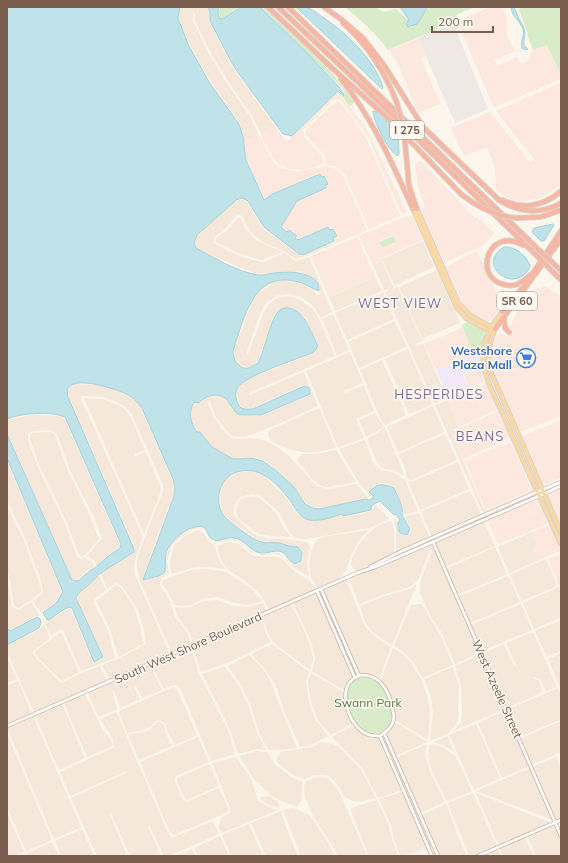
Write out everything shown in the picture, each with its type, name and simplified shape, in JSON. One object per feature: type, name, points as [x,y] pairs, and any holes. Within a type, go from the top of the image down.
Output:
[{"type":"highway","points":[[268,7],[332,68],[390,120],[461,194],[472,202],[492,213],[505,217],[541,217],[559,211]]},
{"type":"highway","name":"I 275","points":[[278,7],[403,125],[561,280]]},
{"type":"highway","name":"I 275","points":[[288,7],[561,271]]},
{"type":"highway","points":[[320,7],[345,25],[366,47],[384,74],[397,103],[402,122],[409,186],[415,209]]},
{"type":"highway","points":[[324,7],[348,24],[367,43],[388,70],[414,115],[423,127],[494,196],[513,208],[527,211],[545,209],[561,203]]},
{"type":"highway","points":[[332,68],[361,106],[378,133],[415,209]]},
{"type":"highway","points":[[539,203],[551,197],[561,188]]},
{"type":"highway","points":[[494,196],[517,205],[530,205],[554,197],[561,191]]},
{"type":"highway","name":"SR 60","points":[[502,312],[520,290],[561,231]]},
{"type":"highway","name":"SR 60","points":[[495,331],[561,239]]},
{"type":"highway","points":[[530,275],[515,285],[500,283],[493,278],[490,273],[487,265],[487,258],[494,246],[500,242],[508,240],[521,244],[536,255]]},
{"type":"highway","points":[[504,318],[504,326],[509,332]]},
{"type":"main road","points":[[415,209],[440,267],[461,306],[471,316],[495,331]]},
{"type":"main road","name":"SR 60","points":[[502,312],[490,329],[484,349],[484,366],[488,381],[561,544]]},
{"type":"main road","name":"SR 60","points":[[495,331],[489,347],[488,360],[490,370],[561,532]]},
{"type":"main road","points":[[484,349],[486,350],[488,360]]},
{"type":"main road","points":[[488,381],[496,385]]},
{"type":"main road","points":[[501,409],[505,407]]},
{"type":"street","points":[[543,492],[561,482]]},
{"type":"street","points":[[538,494],[561,486]]},
{"type":"street","name":"South West Shore Boulevard","points":[[368,568],[374,567],[433,542],[538,494]]},
{"type":"street","name":"South West Shore Boulevard","points":[[7,726],[317,591],[402,551],[538,494]]},
{"type":"street","name":"West Azeele Street","points":[[433,542],[561,836]]},
{"type":"street","points":[[321,589],[359,676]]},
{"type":"street","points":[[317,591],[355,678]]},
{"type":"street","points":[[366,675],[380,681],[391,702],[394,721],[390,728],[380,736],[365,733],[350,716],[344,697],[347,687],[355,678],[359,676],[366,675]]},
{"type":"street","points":[[384,733],[438,856]]},
{"type":"street","points":[[380,736],[432,856]]},
{"type":"street","points":[[478,856],[561,820]]},
{"type":"shaded area","points":[[181,7],[207,7],[209,12],[209,21],[233,68],[274,125],[261,134],[252,116],[212,55],[195,20],[195,14],[193,14],[193,21],[210,56],[250,117],[259,135],[244,141],[240,123],[210,81],[189,43],[179,18]]},
{"type":"shaded area","points":[[490,7],[502,7],[507,18],[508,38],[515,51],[495,60],[497,66],[517,57],[519,62],[522,64],[530,60],[531,51],[547,44],[561,75],[561,79],[495,107],[493,106],[458,23],[462,19]]},
{"type":"shaded area","points":[[453,23],[488,109],[455,123],[418,38]]},
{"type":"shaded area","points":[[418,38],[426,56],[421,58],[440,104],[418,113],[399,66],[390,50]]},
{"type":"shaded area","points":[[561,83],[561,185],[541,198],[521,201],[512,200],[496,190],[495,168],[487,147],[464,156],[451,128],[490,112],[530,162],[534,159],[496,111]]},
{"type":"shaded area","points":[[338,92],[365,126],[406,210],[408,211],[402,215],[368,137],[340,99],[333,100],[303,130],[304,137],[322,156],[324,164],[303,170],[290,169],[277,162],[268,149],[261,134],[274,125],[287,142]]},
{"type":"shaded area","points":[[337,101],[341,103],[366,138],[400,216],[369,229],[345,174],[335,166],[326,164],[324,154],[306,135],[305,132]]},
{"type":"shaded area","points":[[259,135],[272,160],[275,164],[284,169],[297,172],[325,166],[334,168],[340,172],[367,230],[309,255],[309,253],[335,242],[334,239],[338,236],[334,228],[328,226],[298,239],[297,235],[289,229],[287,231],[282,225],[298,201],[327,189],[326,185],[328,184],[325,175],[323,176],[320,173],[272,193],[264,199],[247,159],[244,141]]},
{"type":"shaded area","points":[[421,161],[475,218],[477,217],[494,233],[484,245],[445,262],[444,261],[421,211],[425,207],[418,186],[415,163]]},
{"type":"shaded area","points":[[242,199],[248,203],[260,225],[299,255],[302,256],[309,253],[309,255],[296,259],[284,251],[264,243],[249,230],[242,216],[240,215],[236,216],[225,229],[215,236],[213,242],[240,256],[261,262],[265,262],[284,253],[296,261],[309,257],[332,312],[321,317],[311,304],[301,297],[287,294],[276,296],[267,302],[261,311],[246,354],[248,354],[264,312],[269,304],[277,298],[287,296],[299,299],[313,309],[335,356],[249,393],[250,395],[304,372],[310,387],[304,385],[300,386],[253,408],[245,408],[239,403],[237,390],[242,383],[248,379],[312,354],[319,346],[305,318],[292,307],[286,307],[274,315],[257,362],[248,367],[240,365],[234,356],[234,351],[252,301],[260,292],[278,281],[301,284],[314,290],[316,295],[321,294],[318,282],[313,277],[299,271],[259,274],[240,268],[197,248],[195,243],[197,236],[234,202]]},
{"type":"shaded area","points":[[412,215],[423,240],[382,258],[382,261],[373,265],[359,236]],"holes":[[[393,235],[396,243],[381,248],[379,241]]]},
{"type":"shaded area","points":[[238,218],[240,218],[247,231],[257,241],[282,252],[262,260],[241,254],[216,242],[217,237],[227,231]]},
{"type":"shaded area","points":[[357,237],[375,277],[329,297],[311,256]]},
{"type":"shaded area","points":[[423,241],[434,267],[394,285],[382,259]]},
{"type":"shaded area","points":[[477,251],[500,302],[500,309],[488,322],[473,314],[463,303],[446,267]]},
{"type":"shaded area","points":[[382,261],[393,286],[421,274],[393,287],[398,287],[422,341],[415,344],[416,346],[423,343],[447,398],[434,403],[385,292],[388,291],[387,289],[384,290],[373,265]]},
{"type":"shaded area","points":[[437,270],[460,323],[422,339],[399,287]]},
{"type":"shaded area","points":[[375,277],[382,291],[335,311],[329,297]]},
{"type":"shaded area","name":"Westshore Plaza Mall","points":[[545,286],[561,297],[561,416],[520,432],[495,378],[491,363],[491,352],[495,339],[499,333],[506,336],[516,314],[533,291]]},
{"type":"shaded area","points":[[383,293],[394,319],[347,340],[335,313]]},
{"type":"shaded area","points":[[333,314],[349,350],[337,355],[322,319]]},
{"type":"shaded area","points":[[395,321],[407,347],[359,368],[348,342]]},
{"type":"shaded area","points":[[462,326],[474,354],[436,370],[424,344],[457,330]]},
{"type":"shaded area","points":[[408,349],[432,404],[409,414],[385,359]]},
{"type":"shaded area","points":[[350,352],[363,383],[344,391],[345,393],[364,385],[374,411],[356,419],[364,438],[338,447],[306,371]]},
{"type":"shaded area","points":[[474,354],[480,355],[481,364],[480,367],[463,375],[468,387],[448,397],[436,370]]},
{"type":"shaded area","points":[[382,360],[406,415],[385,425],[377,411],[360,370]]},
{"type":"shaded area","points":[[480,368],[485,381],[452,396],[453,398],[486,383],[498,409],[459,427],[444,392],[448,397],[469,388],[464,375]]},
{"type":"shaded area","points":[[74,384],[107,387],[136,401],[141,408],[172,480],[174,488],[173,495],[153,548],[143,581],[159,577],[166,573],[167,553],[171,545],[176,539],[194,528],[198,527],[205,529],[215,543],[208,537],[205,530],[201,528],[194,529],[185,534],[172,545],[167,561],[169,574],[162,578],[160,585],[170,601],[175,617],[188,634],[191,645],[172,653],[141,583],[137,569],[139,552],[163,491],[163,485],[128,409],[121,404],[104,397],[81,396],[143,537],[135,560],[134,570],[170,654],[110,681],[102,665],[118,659],[146,644],[144,629],[137,608],[122,586],[116,583],[107,589],[101,574],[134,553],[135,547],[69,397],[69,388]]},
{"type":"shaded area","points":[[312,391],[318,406],[269,428],[244,437],[233,436],[227,431],[216,417],[209,400],[207,401],[214,418],[225,433],[231,438],[264,440],[279,448],[289,456],[316,486],[328,489],[357,484],[369,499],[365,498],[326,507],[313,507],[306,503],[279,471],[264,460],[256,457],[239,457],[233,459],[212,447],[201,432],[198,431],[193,425],[191,419],[191,412],[194,403],[199,404],[209,397],[218,396],[223,398],[239,416],[261,416],[310,395]]},
{"type":"shaded area","points":[[84,398],[103,399],[120,406],[126,411],[130,416],[145,450],[134,454],[134,456],[146,452],[161,491],[144,534]]},
{"type":"shaded area","points":[[448,400],[459,427],[453,430],[454,431],[460,428],[461,431],[452,434],[484,512],[483,513],[435,405]]},
{"type":"shaded area","points":[[433,406],[444,432],[398,452],[387,427]]},
{"type":"shaded area","points":[[319,408],[336,448],[317,452],[302,452],[288,449],[270,440],[268,434],[270,430]]},
{"type":"shaded area","points":[[499,411],[511,437],[463,459],[464,461],[512,439],[536,491],[505,503],[528,493],[531,486],[510,441],[464,462],[484,508],[488,510],[484,512],[452,433],[461,431],[460,428]]},
{"type":"shaded area","points":[[375,413],[384,427],[366,437],[359,420]]},
{"type":"shaded area","points":[[35,415],[60,416],[64,418],[120,545],[97,566],[95,561],[87,556],[102,538],[94,517],[70,470],[57,434],[51,430],[33,431],[28,433],[28,440],[37,465],[66,526],[77,557],[81,559],[85,557],[93,563],[95,567],[88,570],[77,580],[72,579],[7,432],[7,420]]},
{"type":"shaded area","points":[[561,421],[561,478],[545,484],[542,482],[523,436]]},
{"type":"shaded area","points":[[385,428],[404,476],[395,471],[382,468],[376,461],[367,439]]},
{"type":"shaded area","points":[[51,432],[55,435],[68,471],[91,518],[99,539],[82,557],[79,555],[68,525],[39,465],[30,439],[31,433]]},
{"type":"shaded area","points":[[445,434],[457,460],[411,480],[407,479],[405,468],[399,454]]},
{"type":"shaded area","points":[[365,440],[373,462],[377,467],[381,470],[394,473],[405,480],[418,511],[404,515],[403,506],[395,488],[388,484],[380,483],[374,485],[368,492],[372,496],[371,497],[359,483],[339,449]]},
{"type":"shaded area","points":[[510,442],[530,486],[527,492],[489,510],[485,508],[465,462]]},
{"type":"shaded area","points":[[336,450],[356,482],[328,487],[322,486],[313,480],[297,460],[302,454],[317,454]]},
{"type":"shaded area","points":[[7,461],[62,592],[55,602],[42,614],[33,601],[43,593],[41,581],[26,540],[7,500]]},
{"type":"shaded area","points":[[458,462],[469,489],[420,510],[408,482],[412,482]]},
{"type":"shaded area","points":[[249,471],[264,475],[287,499],[293,509],[301,517],[309,520],[317,521],[340,515],[343,517],[360,514],[372,511],[375,504],[390,519],[370,528],[300,539],[295,538],[290,533],[278,511],[259,495],[251,494],[241,497],[234,506],[234,515],[251,532],[269,539],[286,539],[308,542],[310,547],[307,562],[309,577],[295,568],[281,555],[256,554],[251,552],[240,542],[230,540],[215,543],[227,539],[235,539],[239,541],[253,552],[258,554],[279,553],[291,564],[296,565],[302,562],[303,552],[298,546],[257,540],[225,516],[221,509],[220,494],[226,480],[236,473]]},
{"type":"shaded area","points":[[561,489],[561,527],[549,497],[550,494]]},
{"type":"shaded area","points":[[470,491],[481,514],[432,537],[421,512]]},
{"type":"shaded area","points":[[250,496],[258,497],[276,513],[285,530],[291,537],[259,534],[238,518],[236,511],[238,502]]},
{"type":"shaded area","points":[[539,499],[543,510],[532,514],[527,504]]},
{"type":"shaded area","points":[[527,504],[531,515],[543,510],[548,524],[498,544],[488,520]]},
{"type":"shaded area","points":[[7,506],[24,541],[39,582],[41,592],[18,608],[14,605],[7,570]]},
{"type":"shaded area","points":[[419,513],[430,538],[396,553],[396,528],[394,521],[398,519],[397,529],[400,534],[407,536],[411,529],[405,517]]},
{"type":"shaded area","points":[[391,521],[394,529],[394,554],[358,571],[354,570],[351,564],[353,556],[360,543],[372,530]]},
{"type":"shaded area","points":[[484,522],[495,546],[445,567],[434,542]]},
{"type":"shaded area","points":[[550,525],[561,550],[539,560],[533,549],[538,546],[532,532]]},
{"type":"shaded area","points":[[198,530],[203,532],[209,542],[215,545],[217,556],[225,569],[206,567],[191,568],[171,574],[170,561],[174,546],[186,535]]},
{"type":"shaded area","points":[[368,530],[358,542],[351,555],[347,569],[343,574],[337,581],[319,589],[312,579],[309,567],[311,552],[317,539]]},
{"type":"shaded area","points":[[532,532],[538,546],[533,549],[539,560],[509,573],[498,547]]},
{"type":"shaded area","points":[[230,542],[239,544],[255,556],[280,557],[293,570],[310,581],[316,590],[270,611],[259,593],[245,581],[228,570],[222,562],[218,551],[218,545]]},
{"type":"shaded area","points":[[432,543],[480,652],[455,664],[442,633],[432,618],[420,593],[420,582],[432,550],[430,550],[418,580],[409,587],[359,604],[349,578]]},
{"type":"shaded area","points":[[495,547],[507,574],[457,595],[446,569]]},
{"type":"shaded area","points":[[561,554],[561,584],[558,586],[548,559]]},
{"type":"shaded area","points":[[546,559],[557,586],[522,601],[510,575]]},
{"type":"shaded area","points":[[206,569],[226,572],[252,589],[262,601],[249,605],[234,603],[218,597],[203,599],[190,605],[174,605],[168,592],[162,584],[163,580],[191,570]]},
{"type":"shaded area","points":[[99,576],[106,590],[94,600],[94,604],[108,630],[115,658],[81,671],[63,630],[61,629],[51,636],[45,623],[69,608],[71,609],[93,663],[104,658],[77,598],[78,595]]},
{"type":"shaded area","points":[[508,576],[520,602],[470,623],[458,597]]},
{"type":"shaded area","points":[[7,577],[12,607],[19,610],[31,602],[40,616],[36,616],[10,630],[7,625]]},
{"type":"shaded area","points":[[346,579],[366,628],[378,639],[391,647],[379,679],[370,675],[360,675],[322,590]]},
{"type":"shaded area","points":[[417,584],[392,645],[373,633],[365,621],[360,606],[385,596],[410,589]]},
{"type":"shaded area","points":[[116,585],[120,587],[135,609],[143,644],[118,657],[110,629],[96,601]]},
{"type":"shaded area","points":[[559,587],[561,593],[561,617],[534,629],[523,603]]},
{"type":"shaded area","points":[[318,591],[320,591],[358,675],[356,677]]},
{"type":"shaded area","points":[[316,592],[353,677],[350,678],[344,690],[312,671],[315,658],[311,641],[293,603]]},
{"type":"shaded area","points":[[217,600],[233,606],[249,607],[263,603],[267,612],[193,644],[190,633],[177,616],[175,607],[191,607],[204,601]]},
{"type":"shaded area","points":[[291,604],[309,641],[313,659],[310,670],[273,642],[264,622],[264,616]]},
{"type":"shaded area","points":[[422,604],[440,635],[453,665],[423,678],[412,660],[394,646],[411,605]]},
{"type":"shaded area","points":[[521,604],[532,630],[482,651],[471,625]]},
{"type":"shaded area","points":[[262,617],[266,634],[271,642],[225,664],[201,672],[193,646]]},
{"type":"shaded area","points":[[561,620],[561,651],[547,657],[535,631]]},
{"type":"shaded area","points":[[44,624],[50,638],[32,652],[61,683],[100,666],[108,682],[34,713],[9,656],[7,657],[7,646],[40,629]]},
{"type":"shaded area","points":[[61,632],[79,672],[62,681],[38,658],[34,652]]},
{"type":"shaded area","points":[[533,632],[557,687],[546,691],[541,680],[535,677],[534,678],[539,681],[543,692],[507,708],[483,653],[504,644],[514,666],[516,665],[506,643]]},
{"type":"shaded area","points":[[272,644],[309,672],[306,682],[309,703],[316,721],[328,736],[312,745],[300,747],[285,713],[275,684],[265,669],[251,654]]},
{"type":"shaded area","points":[[191,647],[199,674],[229,733],[235,754],[211,761],[180,688],[177,685],[173,685],[164,689],[155,671],[153,672],[162,690],[142,698],[136,686],[134,687],[140,699],[120,708],[114,690],[112,691],[117,709],[99,717],[88,693]]},
{"type":"shaded area","points":[[393,648],[401,653],[410,662],[421,679],[428,698],[430,714],[428,740],[395,720],[391,697],[381,680]]},
{"type":"shaded area","points":[[561,653],[561,685],[559,686],[548,659]]},
{"type":"shaded area","points":[[481,654],[504,709],[454,731],[461,722],[462,714],[461,686],[455,666]]},
{"type":"shaded area","points":[[249,655],[264,670],[272,685],[297,748],[268,750],[259,732],[251,706],[241,685],[228,666]]},
{"type":"shaded area","points":[[7,657],[17,679],[7,683]]},
{"type":"shaded area","points":[[225,667],[239,686],[249,707],[257,733],[266,750],[257,749],[238,754],[231,732],[202,674]]},
{"type":"shaded area","points":[[453,667],[459,686],[458,721],[454,728],[447,734],[430,741],[433,714],[431,697],[424,679]]},
{"type":"shaded area","points":[[311,673],[343,692],[346,708],[353,723],[331,735],[318,720],[311,702],[308,682]]},
{"type":"shaded area","points":[[18,681],[32,714],[7,725],[7,686]]},
{"type":"shaded area","points":[[173,687],[177,689],[197,735],[175,745],[167,731],[166,724],[160,720],[156,721],[144,730],[127,733],[119,713],[120,711]]},
{"type":"shaded area","points":[[558,688],[561,696],[561,719],[519,737],[507,710]]},
{"type":"shaded area","points":[[85,694],[103,730],[111,740],[112,744],[114,743],[113,739],[100,719],[117,712],[168,833],[172,838],[213,821],[219,834],[169,856],[164,856],[149,825],[148,826],[161,856],[130,856],[111,813],[110,814],[127,856],[97,856],[71,798],[126,773],[125,772],[70,796],[60,772],[115,747],[114,745],[87,757],[64,703]]},
{"type":"shaded area","points":[[62,704],[85,758],[59,770],[35,715]]},
{"type":"shaded area","points":[[505,711],[529,766],[502,778],[478,723]]},
{"type":"shaded area","points":[[33,716],[81,827],[54,839],[7,728]]},
{"type":"shaded area","points":[[561,721],[561,752],[531,765],[520,739]]},
{"type":"shaded area","points":[[157,722],[164,725],[165,732],[172,746],[139,760],[128,735],[145,732],[151,729]]},
{"type":"shaded area","points":[[394,722],[427,742],[396,756],[386,733]]},
{"type":"shaded area","points":[[476,724],[500,778],[474,790],[449,735]]},
{"type":"shaded area","points":[[354,725],[364,734],[379,737],[402,790],[378,798],[363,769],[332,737]]},
{"type":"shaded area","points":[[7,734],[52,840],[26,851],[7,806]]},
{"type":"shaded area","points":[[447,736],[454,752],[443,745],[433,742]]},
{"type":"shaded area","points":[[198,737],[209,762],[176,776],[175,782],[183,800],[187,802],[219,788],[229,810],[226,813],[174,835],[170,832],[140,762]]},
{"type":"shaded area","points":[[321,742],[338,746],[361,770],[376,798],[360,802],[353,801],[344,797],[338,785],[329,776],[313,775],[304,780],[293,775],[277,762],[280,752],[312,747]]},
{"type":"shaded area","points":[[427,744],[425,755],[431,775],[445,802],[420,813],[396,758]]},
{"type":"shaded area","points":[[430,744],[441,746],[456,757],[472,791],[447,801],[433,774],[428,755]]},
{"type":"shaded area","points":[[257,751],[267,752],[275,764],[291,777],[303,782],[302,800],[297,807],[270,795],[254,779],[239,756]]},
{"type":"shaded area","points":[[236,757],[252,780],[258,801],[268,807],[278,810],[222,833],[218,827],[222,817],[229,814],[231,810],[212,763]]},
{"type":"shaded area","points":[[556,757],[561,768],[561,819],[556,821],[532,767]]},
{"type":"shaded area","points":[[394,759],[407,788],[405,789],[392,760]]},
{"type":"shaded area","points":[[210,764],[219,786],[187,800],[185,799],[177,778]]},
{"type":"shaded area","points":[[530,768],[553,820],[476,791]]},
{"type":"shaded area","points":[[313,778],[328,778],[340,793],[367,856],[338,856],[312,814],[305,797],[305,782]]},
{"type":"shaded area","points":[[408,790],[433,847],[430,848],[406,791]]},
{"type":"shaded area","points":[[403,792],[428,849],[400,856],[391,825],[379,799]]},
{"type":"shaded area","points":[[473,793],[497,847],[475,856],[469,856],[448,803]]},
{"type":"shaded area","points":[[476,793],[552,823],[499,846]]},
{"type":"shaded area","points":[[269,796],[278,802],[280,808],[269,805],[260,799],[260,797]]},
{"type":"shaded area","points":[[377,800],[389,826],[398,856],[369,856],[350,809]]},
{"type":"shaded area","points":[[446,804],[467,856],[439,856],[421,815]]},
{"type":"shaded area","points":[[291,808],[310,816],[329,844],[335,856],[301,856],[283,810]]},
{"type":"shaded area","points":[[281,811],[298,856],[266,856],[251,823]]},
{"type":"shaded area","points":[[7,812],[24,852],[15,856],[7,856]]},
{"type":"shaded area","points":[[249,824],[263,856],[231,856],[222,835]]},
{"type":"shaded area","points":[[555,824],[561,839],[561,856],[536,856],[527,836]]},
{"type":"shaded area","points":[[82,829],[94,856],[61,856],[55,841]]},
{"type":"shaded area","points":[[220,836],[229,856],[198,856],[194,848]]},
{"type":"shaded area","points":[[525,837],[534,856],[503,856],[500,848]]},
{"type":"shaded area","points":[[52,842],[59,856],[29,856],[27,853]]},
{"type":"shaded area","points":[[192,849],[195,856],[175,856]]},
{"type":"shaded area","points":[[497,849],[501,856],[481,856]]},
{"type":"green space","points":[[220,7],[239,7],[220,18]]},
{"type":"green space","points":[[261,7],[264,7],[333,74],[354,102],[350,107],[342,96],[345,94],[343,89]]},
{"type":"green space","points":[[345,7],[375,7],[383,12],[396,9],[408,20],[411,28],[430,7],[474,7],[456,15],[459,20],[388,50],[373,32]]},
{"type":"green space","points":[[518,7],[560,7],[561,75],[547,45],[533,50]]},
{"type":"green space","points":[[393,236],[396,242],[382,248],[379,242]]},
{"type":"green space","points":[[469,322],[484,331],[485,336],[481,347],[472,350],[462,326]]},
{"type":"green space","name":"Swann Park","points":[[365,676],[371,677],[380,683],[386,692],[391,711],[392,719],[390,726],[378,735],[365,732],[357,725],[351,715],[346,697],[345,692],[352,682]]},
{"type":"water","points":[[7,7],[180,7],[178,18],[188,44],[209,82],[239,124],[243,137],[246,160],[264,200],[272,194],[320,174],[322,177],[324,176],[328,184],[325,185],[326,188],[297,201],[281,227],[287,232],[289,230],[297,236],[295,238],[298,240],[328,227],[330,230],[333,229],[337,236],[333,238],[334,241],[303,255],[299,254],[264,227],[248,201],[242,198],[236,200],[197,235],[194,243],[196,248],[242,271],[261,275],[287,272],[302,274],[315,279],[318,284],[319,291],[294,281],[280,280],[268,284],[259,292],[252,302],[246,314],[233,351],[235,361],[243,368],[248,368],[258,363],[277,313],[281,309],[291,308],[306,321],[318,346],[312,353],[250,378],[238,387],[236,392],[237,403],[244,409],[253,409],[304,386],[310,388],[310,394],[261,415],[239,415],[226,399],[218,395],[214,395],[199,403],[194,402],[190,414],[191,421],[197,432],[200,432],[212,447],[233,459],[251,458],[263,461],[278,472],[294,487],[305,504],[313,508],[319,509],[365,499],[369,500],[373,498],[373,495],[369,492],[378,485],[387,485],[394,488],[401,505],[402,515],[410,529],[407,535],[400,533],[398,529],[398,522],[400,520],[397,515],[393,514],[380,501],[372,505],[371,510],[343,516],[342,514],[322,520],[309,520],[305,519],[299,514],[289,499],[274,482],[256,472],[249,470],[241,471],[228,477],[220,489],[220,510],[224,516],[239,529],[259,541],[280,543],[298,547],[302,552],[301,561],[295,564],[279,551],[264,553],[257,552],[238,539],[234,538],[216,541],[210,537],[205,528],[194,527],[182,533],[168,548],[166,553],[165,572],[159,576],[143,580],[174,496],[175,488],[173,479],[142,408],[136,401],[122,392],[103,386],[81,383],[73,384],[68,389],[68,397],[134,552],[98,575],[78,594],[76,598],[103,657],[94,662],[72,608],[69,607],[47,620],[43,613],[56,603],[63,592],[7,458],[7,434],[72,580],[78,581],[120,548],[121,544],[65,417],[44,413],[20,415],[7,419]]},
{"type":"water","points":[[208,7],[219,7],[219,18],[222,19],[241,7],[260,7],[339,87],[344,94],[343,96],[338,91],[292,136],[283,134],[234,67],[210,21],[210,12]]},
{"type":"water","points":[[296,7],[312,9],[349,38],[373,66],[379,76],[383,87],[382,89]]},
{"type":"water","points":[[400,7],[428,7],[417,24],[408,27],[406,24],[409,20]]},
{"type":"water","points":[[511,7],[514,7],[523,26],[525,32],[524,46],[528,49],[525,50],[522,48],[523,29]]},
{"type":"water","points":[[373,111],[380,113],[398,132],[399,154],[397,156],[389,148],[382,135],[375,121]]},
{"type":"water","points":[[554,225],[544,241],[541,241],[532,232],[534,228]]},
{"type":"water","points":[[504,247],[517,250],[527,259],[530,267],[524,275],[516,279],[508,278],[500,275],[495,269],[493,262],[496,254]]},
{"type":"water","points":[[37,617],[40,619],[41,623],[39,628],[7,645],[7,628],[10,631]]},
{"type":"place","name":"Westshore Plaza Mall","points":[[526,358]]},
{"type":"district","name":"WEST VIEW","points":[[400,303]]},
{"type":"district","name":"HESPERIDES","points":[[439,394]]},
{"type":"district","name":"BEANS","points":[[480,436]]}]
